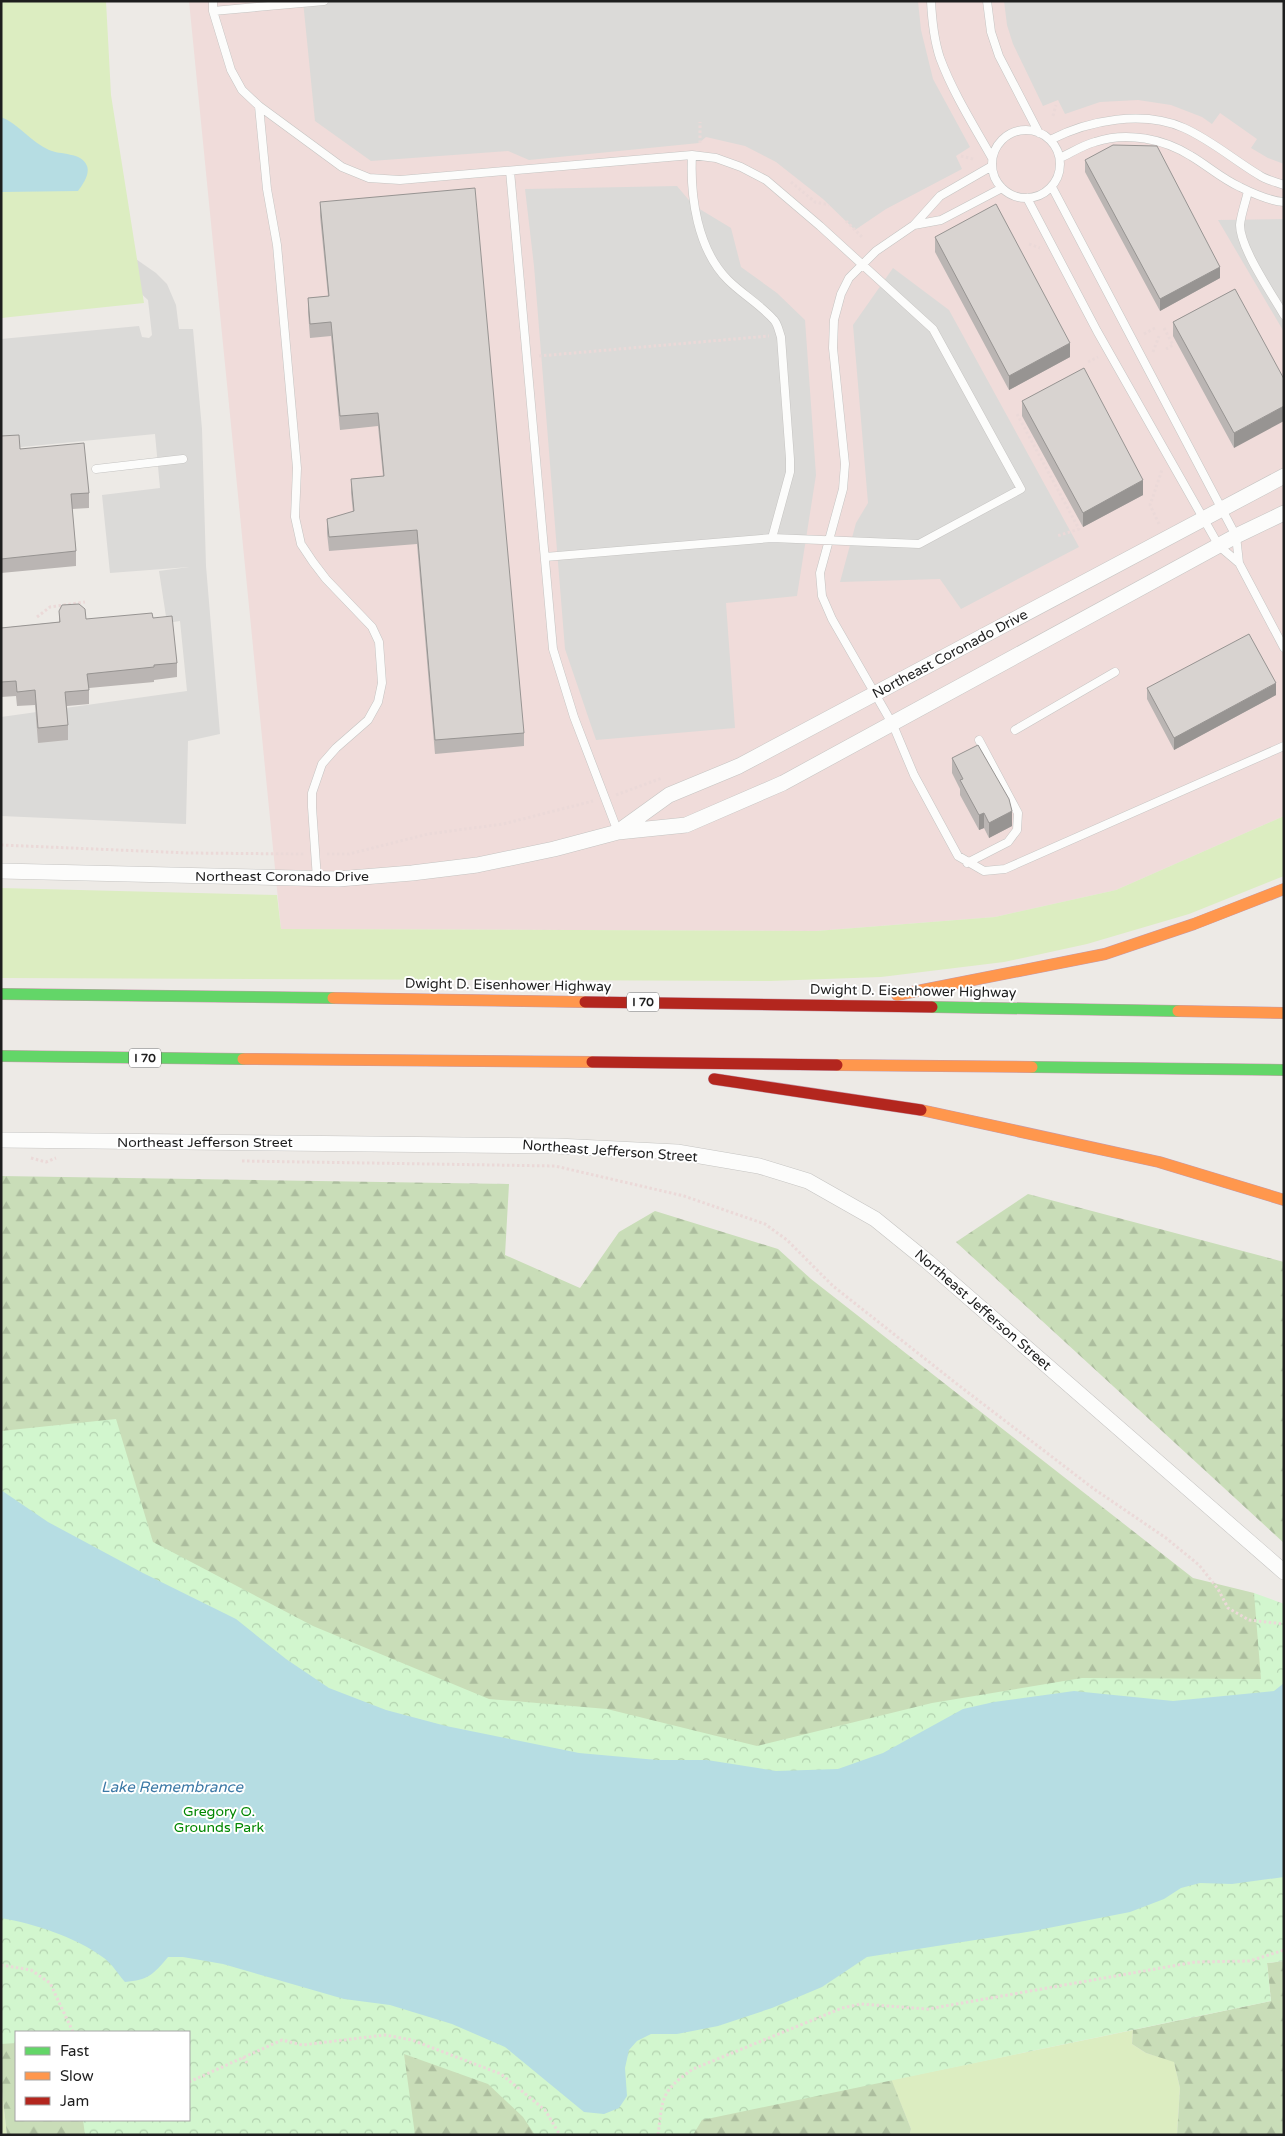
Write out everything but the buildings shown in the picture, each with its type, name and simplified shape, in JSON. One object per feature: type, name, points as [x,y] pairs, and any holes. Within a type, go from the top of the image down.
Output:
[{"type":"highway","points":[[843,1005],[1105,954],[1194,924],[1284,889]]},
{"type":"highway","name":"Dwight D. Eisenhower Highway","points":[[1,994],[1284,1013]]},
{"type":"highway","name":"I 70","points":[[1,1056],[1284,1070]]},
{"type":"highway","points":[[619,1064],[687,1075]]},
{"type":"highway","points":[[706,1078],[939,1113],[1159,1162],[1284,1200]]},
{"type":"street","name":"Northeast Coronado Drive","points":[[618,832],[669,794],[739,766],[1284,476]]},
{"type":"street","name":"Northeast Coronado Drive","points":[[1,871],[317,879],[412,874],[554,849],[618,832],[686,825],[783,783],[893,725],[1236,536],[1284,513]]},
{"type":"street","name":"Northeast Jefferson Street","points":[[1,1140],[557,1146],[677,1152],[758,1166],[808,1181],[875,1219],[928,1262],[1284,1572]]},
{"type":"lane","points":[[212,1],[231,70],[242,90],[259,106],[342,167],[369,178],[400,180],[692,155],[716,158],[741,167],[766,180],[820,226],[933,329],[1021,489],[919,544],[772,538],[545,557]]},
{"type":"lane","points":[[214,11],[324,1]]},
{"type":"lane","points":[[931,1],[933,33],[940,58],[948,78],[992,162],[997,182],[1002,188],[1018,197],[1036,197],[1052,187],[1060,169],[1060,158],[1050,140],[1039,132],[999,56],[991,32],[987,1]]},
{"type":"lane","points":[[259,106],[267,189],[277,245],[297,468],[295,517],[301,544],[326,579],[372,627],[379,642],[382,683],[378,702],[368,720],[336,748],[322,764],[312,793],[317,879]]},
{"type":"lane","points":[[1050,140],[1096,122],[1136,119],[1161,121],[1184,128],[1261,176],[1284,185]]},
{"type":"lane","points":[[1039,132],[1022,130],[1013,133],[998,145],[992,162],[940,196],[914,225],[876,250],[849,278],[841,294],[834,320],[833,348],[845,464],[843,489],[820,574],[822,596],[832,619],[893,725],[914,774],[958,856],[967,863],[984,871],[1005,869],[1284,746]]},
{"type":"lane","points":[[1060,158],[1095,141],[1121,137],[1151,139],[1171,144],[1192,156],[1225,180],[1248,191],[1284,202]]},
{"type":"lane","points":[[692,155],[691,182],[693,205],[711,256],[728,280],[775,321],[781,337],[790,472],[772,538]]},
{"type":"lane","points":[[510,171],[556,663],[618,832]]},
{"type":"lane","points":[[1052,187],[1236,536],[1239,563],[1284,648]]},
{"type":"lane","points":[[914,225],[941,220],[1002,188]]},
{"type":"lane","points":[[1248,191],[1240,225],[1243,238],[1284,315]]},
{"type":"lane","points":[[1027,198],[1097,331],[1219,546],[1239,563]]},
{"type":"lane","points":[[96,469],[183,458]]},
{"type":"lane","points":[[1015,730],[1115,672]]},
{"type":"lane","points":[[967,863],[1008,842],[1018,830],[1018,813],[979,740]]},
{"type":"path","points":[[1053,116],[1056,105]]},
{"type":"path","points":[[961,156],[973,159]]},
{"type":"path","points":[[846,221],[863,238]]},
{"type":"path","points":[[1139,336],[1155,328]]},
{"type":"path","points":[[1164,328],[1173,345],[1166,349]]},
{"type":"path","points":[[527,357],[770,336]]},
{"type":"path","points":[[1152,354],[1159,336]]},
{"type":"path","points":[[1088,362],[1101,355]]},
{"type":"path","points":[[1018,414],[1079,529],[1057,536]]},
{"type":"path","points":[[1159,524],[1150,505],[1165,465]]},
{"type":"path","points":[[37,617],[50,608],[85,602]]},
{"type":"path","points":[[633,790],[670,775]]},
{"type":"path","points":[[349,854],[428,834],[503,824],[590,802]]},
{"type":"path","points":[[1,845],[222,854],[290,854]]},
{"type":"path","points":[[30,1158],[46,1162],[58,1158]]},
{"type":"path","points":[[234,1161],[555,1166],[684,1196],[765,1224],[787,1240],[833,1286],[934,1366],[1094,1489],[1166,1538],[1199,1565],[1218,1589],[1228,1608],[1250,1620],[1284,1624]]},
{"type":"path","points":[[658,2135],[663,2097],[677,2081],[693,2069],[842,2008],[861,2004],[928,2009],[1195,1962],[1250,1961],[1284,1950]]},
{"type":"path","points":[[1,1965],[31,1970],[50,1983],[73,2031]]},
{"type":"path","points":[[190,2082],[282,2040],[302,2045],[385,2035],[412,2040],[501,2074],[545,2110],[560,2135]]},
{"type":"path","points":[[243,2057],[247,2063]]},
{"type":"shaded area","points":[[189,1],[1284,1],[1284,816],[1116,890],[995,917],[816,931],[281,929]]},
{"type":"shaded area","points":[[303,1],[918,1],[921,30],[933,79],[970,147],[956,156],[962,169],[886,209],[855,230],[823,199],[776,162],[745,146],[706,137],[699,143],[529,160],[508,151],[371,161],[315,121]]},
{"type":"shaded area","points":[[1004,1],[1284,1],[1284,164],[1268,158],[1251,148],[1257,139],[1220,113],[1212,124],[1202,117],[1171,105],[1138,100],[1100,102],[1065,114],[1058,100],[1043,106],[1013,44],[1007,25]]},
{"type":"shaded area","points":[[677,186],[693,205],[731,228],[741,267],[777,293],[805,320],[816,475],[797,596],[726,603],[735,728],[596,740],[565,649],[534,266],[525,189]]},
{"type":"shaded area","points":[[1284,219],[1284,332],[1218,220]]},
{"type":"shaded area","points":[[133,257],[156,273],[167,284],[176,305],[179,329],[193,329],[202,429],[206,566],[220,734],[188,741],[186,824],[1,816],[1,717],[187,691],[180,621],[167,623],[159,571],[189,567],[110,573],[102,495],[160,488],[155,434],[1,449],[1,339],[139,326],[142,337],[149,338],[152,335],[148,300],[135,288],[1,318]]},
{"type":"shaded area","points":[[893,268],[949,310],[1079,547],[961,609],[940,579],[840,582],[856,523],[868,503],[853,325]]},
{"type":"green space","points":[[1,1],[106,1],[111,95],[144,303],[1,318]]},
{"type":"green space","points":[[1284,816],[1284,876],[1189,914],[1087,944],[1004,962],[881,977],[770,981],[1,978],[1,888],[277,895],[281,929],[816,931],[995,917],[1116,890]]},
{"type":"green space","points":[[1,1176],[509,1184],[505,1255],[580,1288],[619,1232],[655,1211],[778,1249],[811,1279],[1193,1578],[1254,1593],[1284,1627],[1284,1683],[883,1753],[579,1753],[1,1490]]},
{"type":"green space","points":[[1028,1194],[1284,1262],[1284,1543],[956,1242]]},
{"type":"green space","name":"Lake Remembrance","points":[[116,1419],[153,1542],[313,1626],[489,1699],[607,1709],[757,1746],[932,1703],[1082,1678],[1261,1679],[1254,1593],[1284,1604],[1284,1961],[1267,1963],[1271,2001],[702,2120],[693,2135],[535,2135],[523,2117],[488,2084],[404,2054],[415,2135],[85,2135],[83,2121],[190,2121],[190,2031],[15,2031],[15,2043],[1,2044],[1,1431]]},
{"type":"green space","points":[[1,1918],[187,2031],[15,2031],[15,2121],[190,2121],[348,2008],[587,2135],[7,2135],[1,2083]]},
{"type":"green space","points":[[1284,1961],[1284,2135],[1177,2135],[1180,2088],[1174,2062],[1146,2053],[1132,2044],[1133,2030],[1271,2001],[1267,1963]]},
{"type":"green space","points":[[1133,2030],[1132,2044],[1146,2053],[1174,2061],[1180,2088],[1177,2135],[909,2135],[911,2129],[891,2080]]},
{"type":"green space","points":[[880,2051],[911,2129],[909,2135],[626,2135]]},
{"type":"green space","points":[[1,2083],[7,2135],[1,2135]]},
{"type":"water","points":[[1,117],[14,124],[43,147],[54,152],[76,156],[84,161],[88,172],[78,191],[1,192]]},
{"type":"water","name":"Lake Remembrance","points":[[1,1490],[48,1522],[143,1573],[236,1619],[286,1659],[329,1688],[386,1710],[446,1726],[579,1753],[657,1760],[707,1760],[776,1771],[838,1769],[883,1753],[963,1709],[994,1702],[1074,1691],[1173,1701],[1274,1691],[1284,1683],[1284,1877],[1232,1884],[1200,1883],[1181,1888],[1164,1899],[1130,1912],[1033,1931],[867,1957],[822,1987],[772,2008],[718,2026],[677,2034],[651,2034],[637,2041],[629,2050],[625,2068],[627,2096],[619,2108],[604,2114],[584,2112],[505,2047],[452,2024],[390,2005],[344,1999],[223,1964],[183,1957],[168,1957],[150,1976],[125,1982],[107,1960],[93,1950],[55,1932],[1,1918]]},
{"type":"traffic: fast","points":[[1,994],[333,998]]},
{"type":"traffic: fast","points":[[932,1007],[1178,1011]]},
{"type":"traffic: fast","points":[[1,1056],[243,1059]]},
{"type":"traffic: fast","points":[[1032,1067],[1284,1070]]},
{"type":"traffic: slow","points":[[897,995],[1105,954],[1194,924],[1284,889]]},
{"type":"traffic: slow","points":[[333,998],[585,1002]]},
{"type":"traffic: slow","points":[[1178,1011],[1284,1013]]},
{"type":"traffic: slow","points":[[243,1059],[592,1062]]},
{"type":"traffic: slow","points":[[837,1065],[1032,1067]]},
{"type":"traffic: slow","points":[[921,1110],[1159,1162],[1284,1200]]},
{"type":"traffic: jam","points":[[585,1002],[932,1007]]},
{"type":"traffic: jam","points":[[592,1062],[837,1065]]},
{"type":"traffic: jam","points":[[714,1079],[921,1110]]},
{"type":"park label","name":"Gregory O. Grounds Park","points":[[219,1819]]}]
